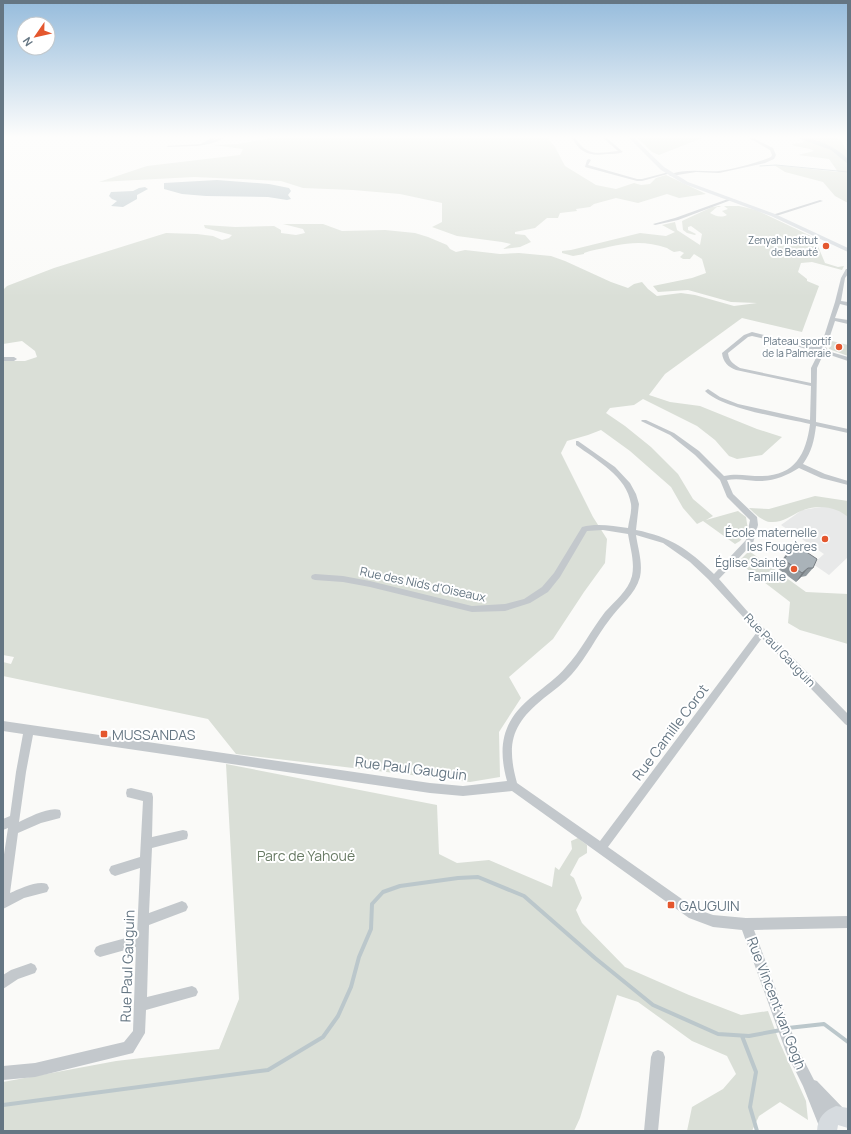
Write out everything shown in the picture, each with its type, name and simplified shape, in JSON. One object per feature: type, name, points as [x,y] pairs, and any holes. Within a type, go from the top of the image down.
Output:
[{"type":"main road","points":[[705,191],[774,216],[848,250]]},
{"type":"main road","points":[[810,233],[848,247]]},
{"type":"street","points":[[655,224],[676,219],[728,200]]},
{"type":"street","points":[[774,216],[821,201]]},
{"type":"street","points":[[723,479],[731,476],[770,477],[782,474],[799,465],[811,442],[813,423],[814,368],[822,352],[838,302],[843,278],[848,270]]},
{"type":"street","points":[[838,302],[848,304]]},
{"type":"street","points":[[833,319],[848,322]]},
{"type":"street","points":[[813,385],[738,369],[728,363],[725,353],[748,334],[752,334],[848,359]]},
{"type":"street","points":[[3,359],[14,359]]},
{"type":"street","points":[[708,391],[725,402],[848,431]]},
{"type":"street","points":[[644,421],[685,442],[723,479],[730,495],[754,519],[750,541],[713,580]]},
{"type":"street","points":[[578,443],[617,473],[627,484],[632,493],[635,513],[632,532],[636,575],[629,591],[605,619],[568,671],[519,715],[511,729],[506,744],[508,769],[514,786],[693,914],[713,921],[746,924],[848,922]]},
{"type":"street","points":[[799,465],[823,476],[848,483]]},
{"type":"street","name":"Rue des Nids d'Oiseaux","points":[[315,577],[343,579],[370,584],[472,609],[489,610],[503,608],[522,603],[546,589],[554,580],[585,529],[596,527],[653,536],[672,544],[683,551],[713,580]]},
{"type":"street","name":"Rue Paul Gauguin","points":[[713,580],[848,721]]},
{"type":"street","name":"Rue Camille Corot","points":[[601,848],[762,632]]},
{"type":"street","name":"Rue Paul Gauguin","points":[[3,726],[430,788],[463,791],[514,786]]},
{"type":"street","points":[[29,730],[15,819],[8,828],[3,899],[43,888]]},
{"type":"street","name":"Rue Paul Gauguin","points":[[3,1073],[35,1070],[128,1048],[139,1033],[148,797],[131,793]]},
{"type":"street","points":[[8,828],[56,814]]},
{"type":"street","points":[[146,844],[183,835]]},
{"type":"street","points":[[115,870],[146,861]]},
{"type":"street","points":[[144,920],[182,907]]},
{"type":"street","name":"Rue Vincent van Gogh","points":[[746,924],[793,1052],[808,1082],[835,1123]]},
{"type":"street","points":[[100,951],[143,938]]},
{"type":"street","points":[[3,982],[15,974],[31,969]]},
{"type":"street","points":[[140,1005],[192,992]]},
{"type":"street","points":[[651,1131],[658,1057]]},
{"type":"shaded area","points":[[144,191],[137,195],[137,199],[123,207],[111,206],[117,201],[109,196],[111,192]]},
{"type":"shaded area","points":[[171,191],[291,191],[288,195],[291,199],[287,200],[268,197],[182,194]]},
{"type":"shaded area","name":"École maternelle les Fougères","points":[[832,507],[841,511],[848,517],[848,557],[829,575],[813,564],[824,554],[781,525],[802,510]]},
{"type":"green space","points":[[364,191],[700,191],[706,194],[679,198],[667,194],[638,203],[616,198],[594,204],[590,207],[576,209],[577,211],[560,213],[558,218],[547,218],[535,228],[515,232],[515,234],[525,235],[531,242],[520,247],[503,249],[511,244],[457,236],[432,227],[442,222],[442,203],[400,194]]},
{"type":"green space","points":[[831,191],[848,191],[848,203],[835,196]]},
{"type":"green space","points":[[719,206],[721,207],[717,207],[710,213],[718,216],[725,216],[727,215],[722,211],[728,209],[724,206],[739,206],[756,210],[813,237],[825,263],[838,267],[844,266],[842,270],[812,262],[801,263],[798,272],[807,279],[807,281],[819,286],[802,332],[742,318],[665,374],[649,395],[670,402],[700,406],[757,429],[782,437],[762,455],[737,459],[729,456],[715,440],[697,426],[643,399],[634,405],[610,408],[606,413],[651,447],[678,474],[693,499],[713,516],[706,520],[738,511],[746,517],[748,530],[740,541],[735,544],[703,521],[697,524],[683,508],[671,487],[630,451],[601,430],[567,441],[561,453],[593,517],[607,539],[605,563],[553,639],[509,677],[521,698],[499,732],[500,777],[470,782],[236,754],[208,719],[3,676],[3,662],[11,664],[14,657],[3,655],[3,361],[25,361],[37,357],[35,351],[22,341],[3,344],[3,290],[7,286],[54,268],[166,233],[213,236],[222,240],[229,238],[232,235],[205,228],[204,225],[235,227],[274,226],[281,230],[281,233],[296,235],[305,233],[303,229],[283,224],[323,224],[342,231],[385,230],[415,233],[447,245],[450,249],[456,252],[465,250],[500,254],[519,253],[551,256],[628,288],[634,284],[642,282],[657,296],[681,293],[695,295],[734,306],[757,303],[731,302],[688,290],[658,292],[653,286],[692,278],[706,273],[702,259],[694,254],[690,259],[683,259],[680,257],[684,253],[680,251],[674,252],[667,248],[647,243],[610,247],[573,256],[562,253],[562,251],[640,233],[666,236],[675,232],[662,225],[675,222],[677,230],[700,245],[702,234],[691,226],[688,227],[688,230],[696,234],[687,233],[683,230],[682,221],[712,207]]},
{"type":"green space","name":"Plateau sportif de la Palmeraie","points":[[832,341],[848,345],[848,356],[829,349]]},
{"type":"green space","points":[[815,496],[848,501],[848,517],[832,508],[813,507],[783,520],[770,522],[761,518],[749,508],[769,509]]},
{"type":"green space","points":[[749,551],[806,592],[848,594],[848,644],[800,630],[788,623],[790,602],[738,562]]},
{"type":"green space","name":"Parc de Yahoué","points":[[226,764],[437,805],[439,854],[457,863],[489,860],[552,887],[555,867],[559,870],[572,849],[571,841],[578,838],[587,845],[587,853],[579,858],[570,875],[574,878],[582,898],[576,910],[582,923],[625,967],[689,995],[741,1015],[768,1011],[779,1041],[806,1101],[808,1120],[780,1102],[759,1116],[752,1131],[687,1131],[692,1107],[723,1089],[736,1074],[727,1056],[692,1041],[638,1002],[617,995],[580,1118],[574,1131],[3,1131],[3,1082],[116,1061],[219,1049],[239,999]]},
{"type":"building","points":[[799,547],[817,559],[813,568],[808,568],[802,573],[783,559],[786,557],[788,551],[793,551]]},
{"type":"waterway","points":[[3,1105],[268,1070],[323,1037],[338,1016],[351,987],[359,957],[371,929],[372,904],[383,892],[400,886],[458,878],[478,877],[524,896],[595,958],[653,1005],[718,1034],[749,1036],[781,1030]]},
{"type":"waterway","points":[[788,1028],[824,1024],[848,1042]]},
{"type":"waterway","points":[[742,1036],[756,1072],[750,1107],[757,1131]]},
{"type":"place","name":"Zenyah Institut de Beauté","points":[[826,246]]},
{"type":"place","name":"Plateau sportif de la Palmeraie","points":[[839,347]]},
{"type":"place","name":"École maternelle les Fougères","points":[[825,539]]},
{"type":"place","name":"Église Sainte Famille","points":[[794,569]]},
{"type":"place","name":"MUSSANDAS","points":[[104,734]]},
{"type":"place","name":"GAUGUIN","points":[[671,905]]}]
